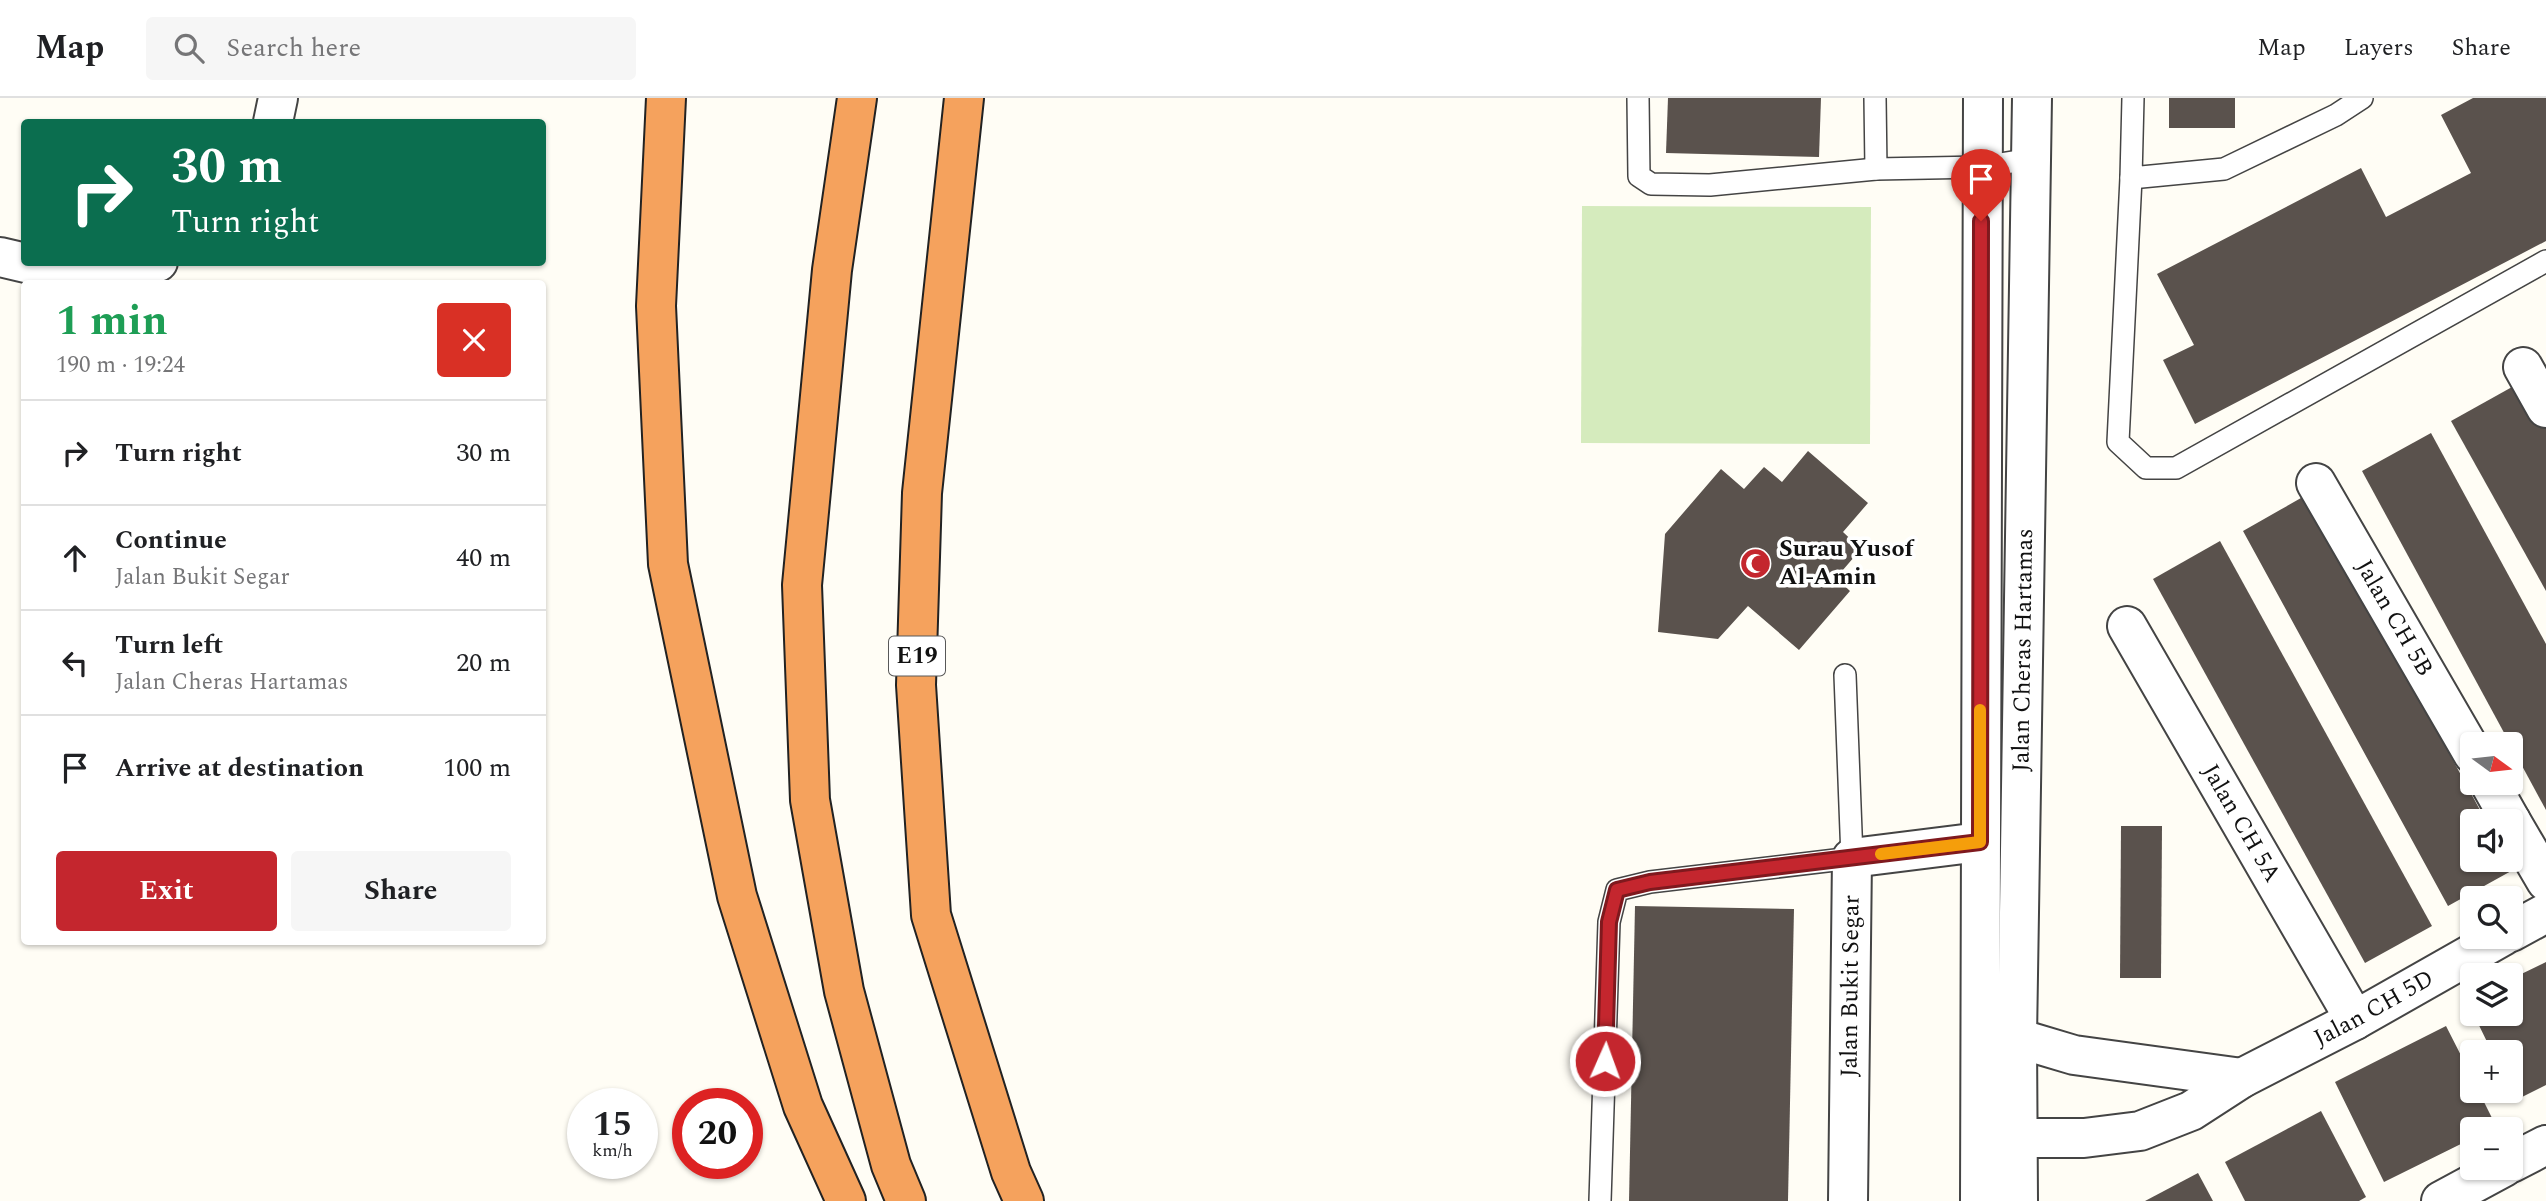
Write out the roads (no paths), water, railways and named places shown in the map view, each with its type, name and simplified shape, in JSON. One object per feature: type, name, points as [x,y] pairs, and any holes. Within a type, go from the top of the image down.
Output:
[{"type":"highway","points":[[666,98],[656,306],[668,564],[737,896],[803,1106],[846,1201]]},
{"type":"highway","points":[[857,98],[832,270],[802,586],[810,800],[844,991],[891,1165],[906,1201]]},
{"type":"highway","name":"E19","points":[[964,98],[922,493],[916,685],[931,915],[1011,1172],[1024,1201]]},
{"type":"street","points":[[274,119],[278,98]]},
{"type":"street","name":"Jalan Cheras Hartamas","points":[[1980,1201],[1983,98]]},
{"type":"street","name":"Jalan Cheras Hartamas","points":[[2018,1201],[2017,1038],[2032,98]]},
{"type":"street","points":[[0,257],[21,262]]},
{"type":"street","points":[[38,266],[64,272],[117,274],[144,266]]},
{"type":"street","points":[[2523,367],[2546,408]]},
{"type":"street","name":"Jalan CH 5B","points":[[2316,483],[2460,732]]},
{"type":"street","name":"Jalan CH 5A","points":[[2127,626],[2355,1020]]},
{"type":"street","points":[[1852,858],[1980,842]]},
{"type":"street","points":[[2523,842],[2546,881]]},
{"type":"street","name":"Jalan Bukit Segar","points":[[1848,1201],[1852,858]]},
{"type":"street","points":[[2523,925],[2546,913]]},
{"type":"street","name":"Jalan CH 5D","points":[[2018,1138],[2084,1138],[2140,1131],[2191,1111],[2242,1078],[2355,1020],[2480,949]]},
{"type":"street","points":[[2017,1038],[2074,1055],[2242,1078]]},
{"type":"street","points":[[2523,1156],[2546,1144]]},
{"type":"street","points":[[2441,1201],[2480,1180]]},
{"type":"lane","points":[[1638,98],[1639,176],[1651,184],[1710,185],[1875,169],[1981,167],[2031,159]]},
{"type":"lane","points":[[1874,98],[1875,169]]},
{"type":"lane","points":[[2133,98],[2132,178],[2118,442],[2146,468],[2176,468],[2546,261]]},
{"type":"lane","points":[[2132,178],[2224,169],[2336,115],[2362,98]]},
{"type":"lane","points":[[1600,1201],[1609,922],[1617,890],[1650,882],[1852,858],[1845,675]]},
{"type":"place","name":"Surau Yusof Al-Amin","points":[[1756,563]]}]
